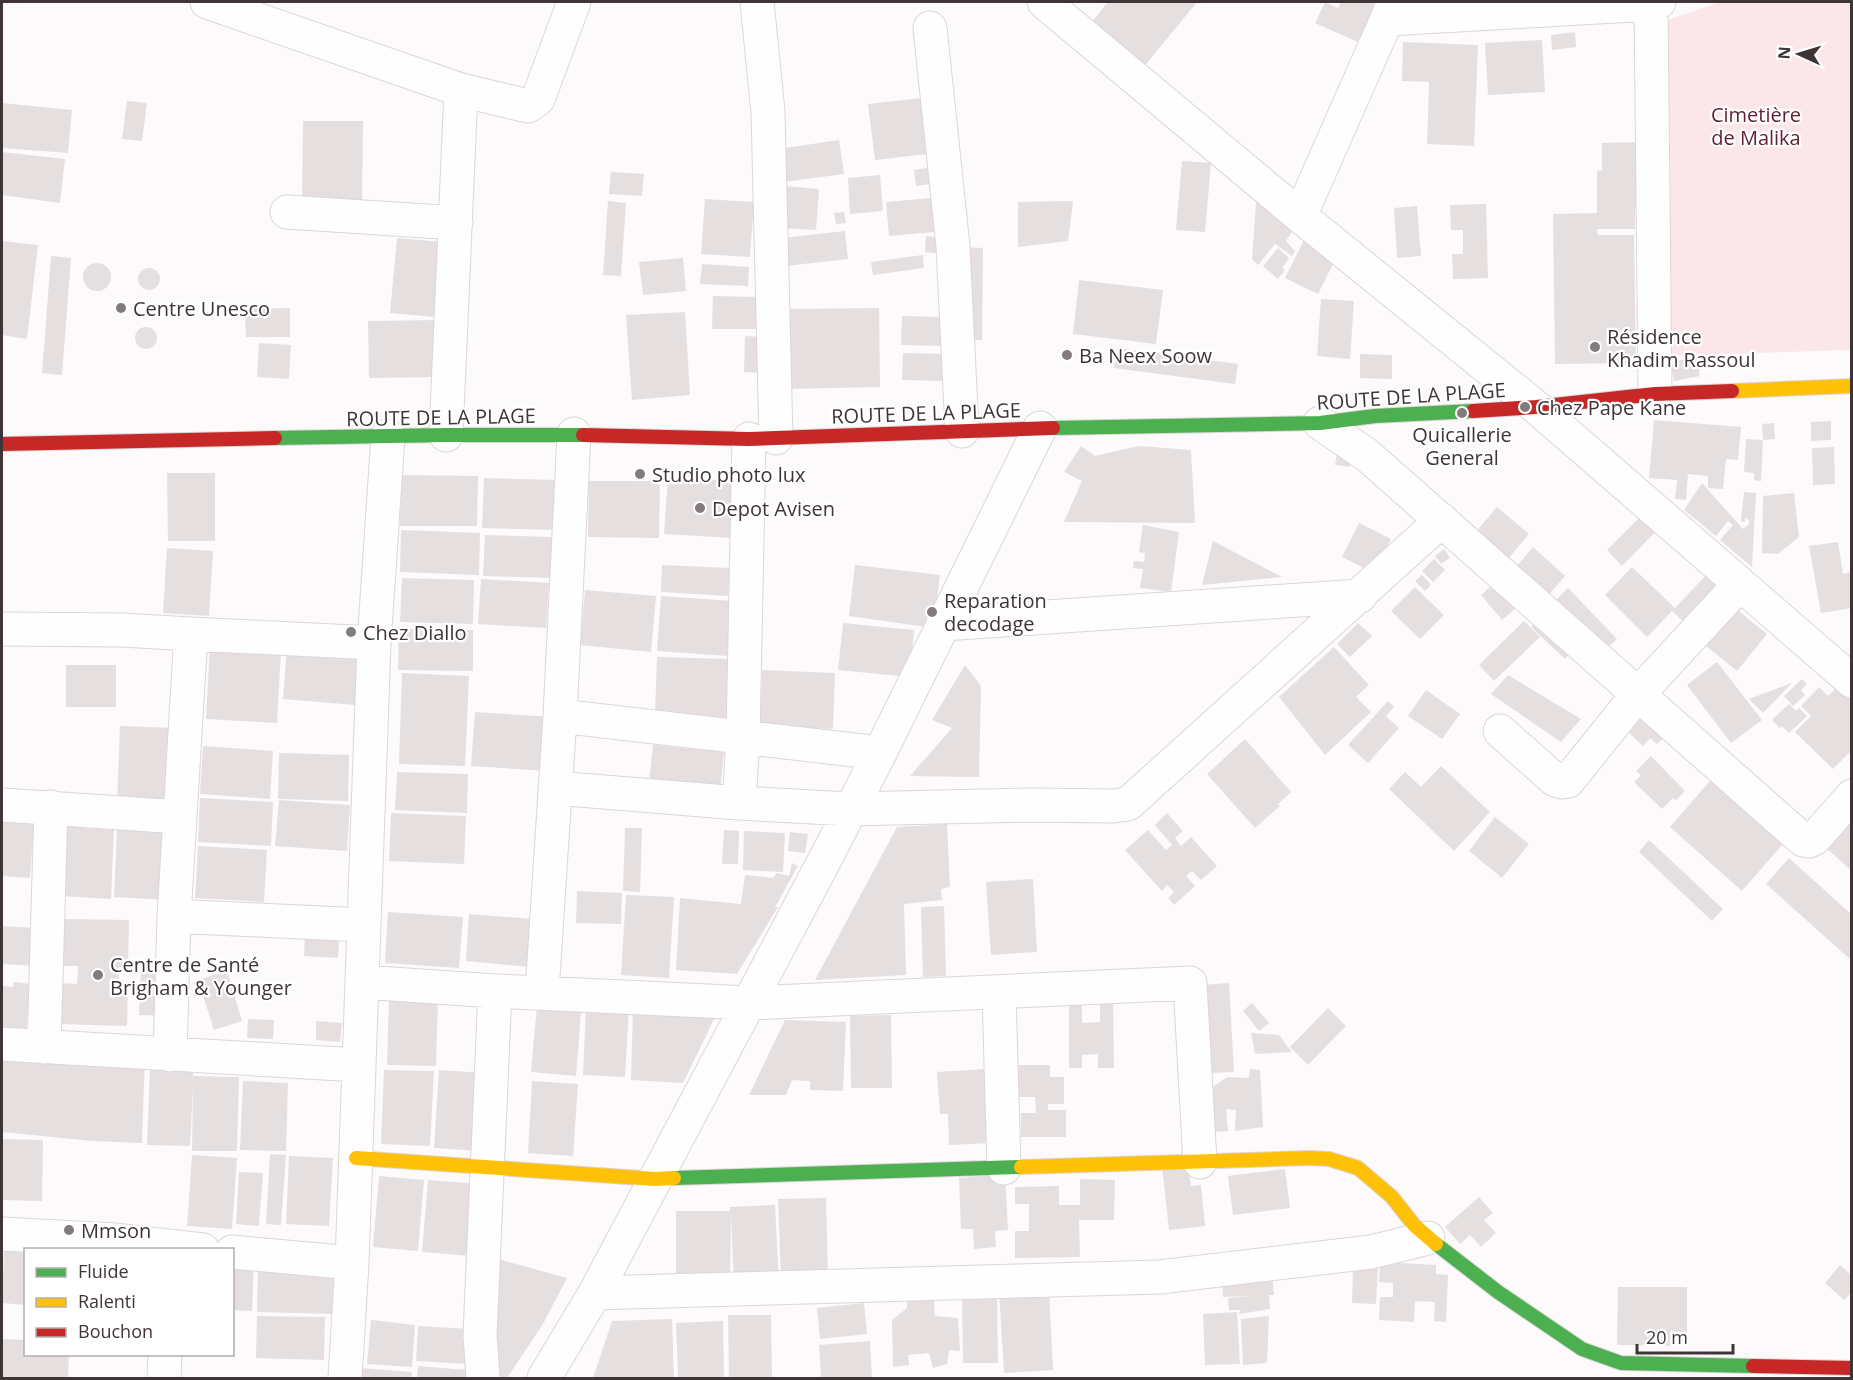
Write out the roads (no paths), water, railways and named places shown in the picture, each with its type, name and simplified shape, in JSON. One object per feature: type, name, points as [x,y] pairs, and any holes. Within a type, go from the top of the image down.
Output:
[{"type":"main road","name":"ROUTE DE LA PLAGE","points":[[2,444],[574,434],[763,439],[1040,428],[1320,423],[1374,416],[1536,407],[1655,394],[1851,386]]},
{"type":"main road","points":[[356,1158],[655,1179],[1310,1158],[1329,1160],[1358,1168],[1392,1197],[1414,1225],[1428,1238],[1498,1292],[1582,1349],[1622,1363],[1851,1368]]},
{"type":"street","points":[[207,2],[461,90],[528,106],[538,99],[574,2]]},
{"type":"street","points":[[739,803],[763,439],[768,112],[757,2]]},
{"type":"street","points":[[1044,2],[1300,216],[1536,407],[1851,681]]},
{"type":"street","points":[[1300,216],[1390,10],[1655,3],[1655,394]]},
{"type":"street","points":[[930,28],[953,246],[962,431]]},
{"type":"street","points":[[446,435],[461,90]]},
{"type":"street","points":[[287,212],[456,223]]},
{"type":"street","points":[[1320,423],[1367,454],[1803,840],[1809,841],[1815,838],[1851,796]]},
{"type":"street","points":[[544,1378],[595,1293],[821,867],[880,753],[1040,428]]},
{"type":"street","points":[[542,992],[560,716],[574,434]]},
{"type":"street","points":[[345,1378],[356,1158],[362,925],[374,643],[388,436]]},
{"type":"street","points":[[555,788],[739,803],[849,809],[1128,804],[1442,520]]},
{"type":"street","points":[[1500,731],[1555,780],[1568,781],[1638,694],[1740,584]]},
{"type":"street","points":[[943,624],[1360,596]]},
{"type":"street","points":[[2,629],[122,630],[374,643]]},
{"type":"street","points":[[170,1055],[174,916],[191,634]]},
{"type":"street","points":[[560,716],[880,753]]},
{"type":"street","points":[[2,805],[180,817]]},
{"type":"street","points":[[44,1047],[51,807]]},
{"type":"street","points":[[174,916],[362,925]]},
{"type":"street","points":[[362,982],[749,1003],[1190,983],[1200,1162]]},
{"type":"street","points":[[483,1378],[480,1335],[495,991]]},
{"type":"street","points":[[999,993],[1004,1168]]},
{"type":"street","points":[[2,1044],[358,1065]]},
{"type":"street","points":[[2,1234],[114,1240],[171,1248]]},
{"type":"street","points":[[595,1293],[1160,1277],[1371,1252],[1428,1238]]},
{"type":"street","points":[[234,1252],[351,1263]]},
{"type":"street","points":[[164,1378],[165,1356]]},
{"type":"place","name":"Centre Unesco","points":[[121,308]]},
{"type":"place","name":"Résidence Khadim Rassoul","points":[[1595,347]]},
{"type":"place","name":"Ba Neex Soow","points":[[1067,355]]},
{"type":"place","name":"Chez Pape Kane","points":[[1525,407]]},
{"type":"place","name":"Quicallerie General","points":[[1462,413]]},
{"type":"place","name":"Studio photo lux","points":[[640,474]]},
{"type":"place","name":"Depot Avisen","points":[[700,508]]},
{"type":"place","name":"Reparation decodage","points":[[932,612]]},
{"type":"place","name":"Chez Diallo","points":[[351,632]]},
{"type":"place","name":"Centre de Santé Brigham & Younger","points":[[98,975]]},
{"type":"place","name":"Mmson","points":[[69,1230]]},
{"type":"park label","name":"Cimetière de Malika","points":[[1756,126]]}]
